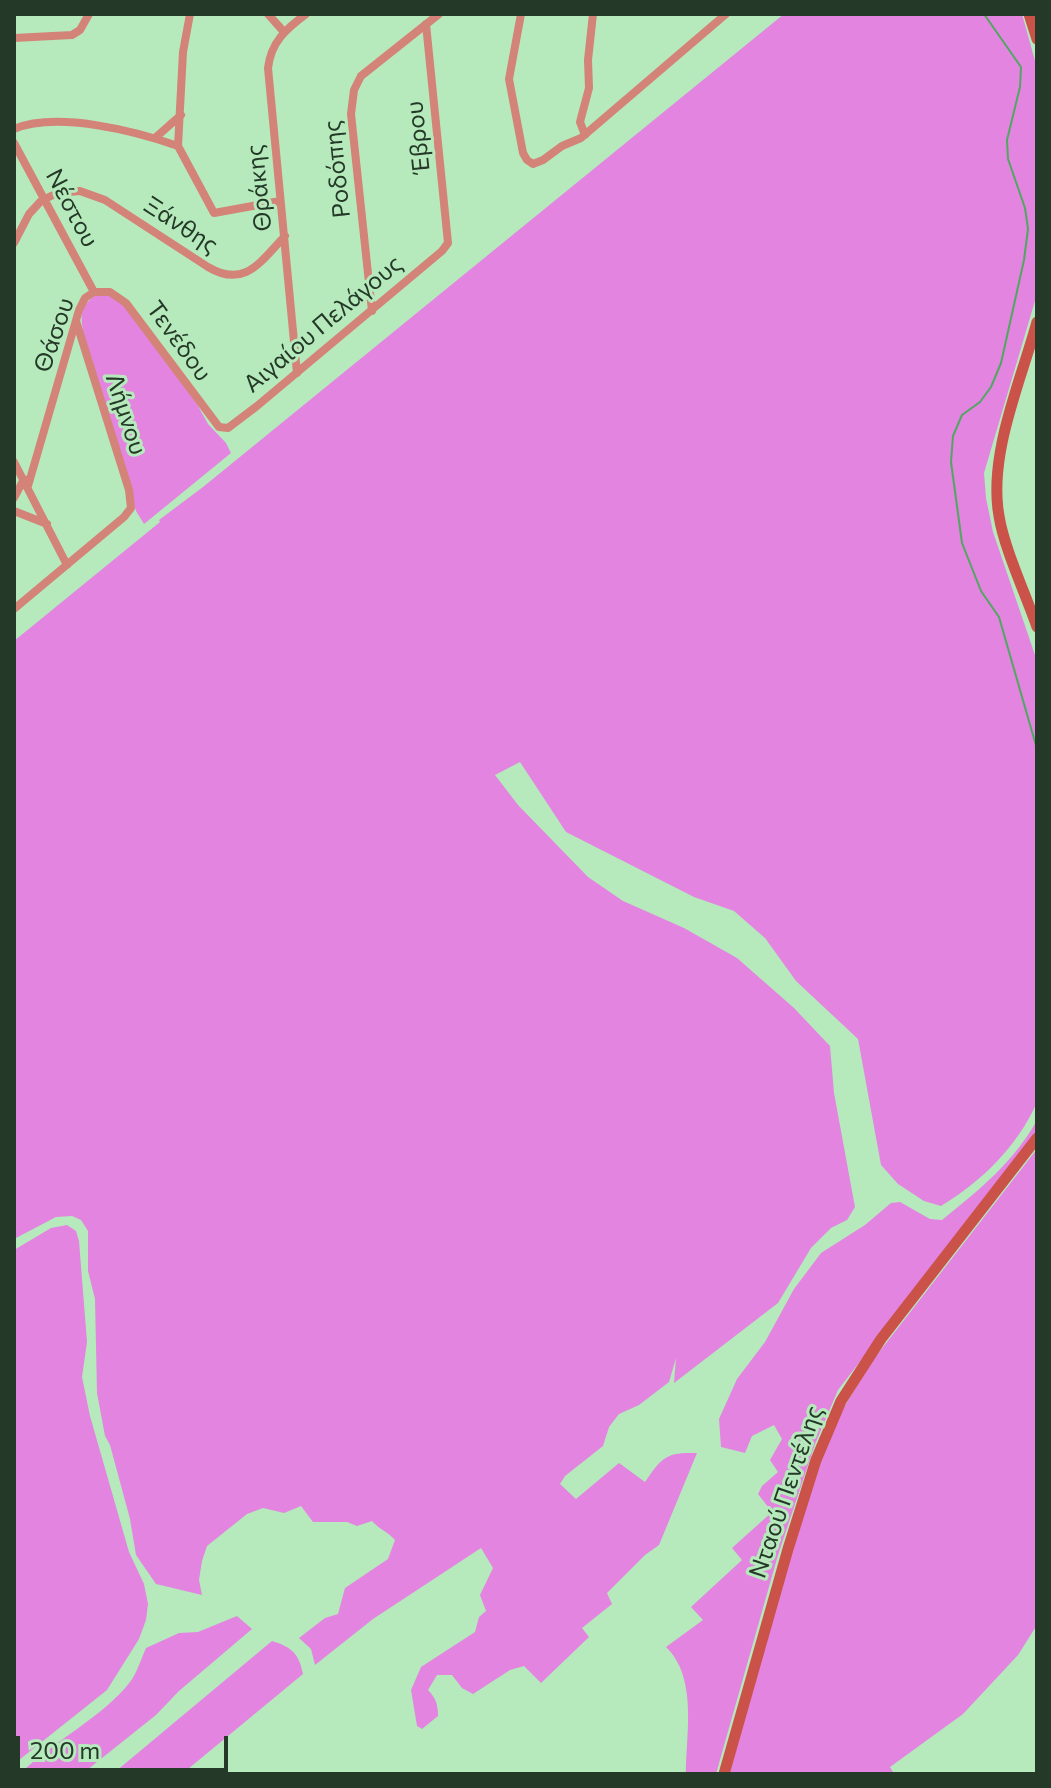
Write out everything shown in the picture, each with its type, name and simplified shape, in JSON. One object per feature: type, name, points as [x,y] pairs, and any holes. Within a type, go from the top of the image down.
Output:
[{"type":"street","points":[[14,38],[72,35],[80,30],[89,14]]},
{"type":"street","points":[[190,14],[183,52],[178,146],[211,211],[223,214],[280,201]]},
{"type":"street","points":[[268,14],[284,32]]},
{"type":"street","name":"Θράκης","points":[[297,373],[268,68],[273,48],[284,32],[306,14]]},
{"type":"street","name":"Ροδόπης","points":[[372,311],[351,103],[363,73],[439,14]]},
{"type":"street","points":[[521,14],[510,85],[524,155],[533,164],[585,135],[726,14]]},
{"type":"street","points":[[585,135],[580,122],[589,88],[588,60],[593,14]]},
{"type":"street","points":[[1029,14],[1037,39]]},
{"type":"street","name":"Έβρου","points":[[426,24],[448,232],[446,246]]},
{"type":"street","points":[[155,138],[181,114]]},
{"type":"street","points":[[14,129],[35,122],[66,121],[155,138],[178,146]]},
{"type":"street","name":"Νέστου","points":[[14,143],[94,292]]},
{"type":"street","name":"Ξάνθης","points":[[46,198],[66,191],[95,195],[213,270],[231,276],[250,271],[285,236]]},
{"type":"street","points":[[14,243],[31,211],[46,198]]},
{"type":"street","name":"Αιγαίου Πελάγους","points":[[223,429],[231,426],[297,373],[446,246]]},
{"type":"street","name":"Θάσου","points":[[14,498],[26,482],[76,321],[85,298],[94,292]]},
{"type":"street","name":"Τενέδου","points":[[94,292],[110,292],[123,300],[216,425],[223,429]]},
{"type":"street","name":"Λήμνου","points":[[67,565],[131,508],[130,495],[76,321]]},
{"type":"street","points":[[1037,322],[999,457],[996,495],[999,518],[1037,627]]},
{"type":"street","points":[[14,462],[67,565],[14,609]]},
{"type":"street","points":[[14,511],[47,524]]},
{"type":"street","name":"Νταού Πεντέλης","points":[[724,1774],[792,1534],[816,1460],[841,1401],[881,1339],[1037,1138]]},
{"type":"shaded area","points":[[784,14],[1022,14],[1037,68],[1037,294],[984,473],[993,532],[1037,661],[1037,1102],[1009,1148],[984,1174],[941,1206],[924,1201],[898,1184],[881,1165],[858,1039],[796,981],[765,938],[734,911],[694,897],[566,832],[520,762],[495,775],[518,805],[588,877],[623,901],[684,928],[737,958],[794,1008],[830,1046],[834,1093],[855,1207],[847,1220],[831,1228],[811,1248],[778,1303],[674,1383],[676,1358],[669,1382],[639,1405],[619,1414],[609,1427],[603,1446],[565,1476],[560,1484],[576,1499],[619,1463],[645,1482],[656,1467],[671,1455],[697,1453],[659,1545],[607,1593],[612,1604],[582,1628],[589,1637],[541,1683],[524,1666],[510,1670],[473,1694],[462,1688],[452,1675],[437,1675],[428,1690],[436,1702],[438,1716],[422,1729],[417,1726],[411,1690],[421,1667],[475,1632],[479,1617],[486,1611],[480,1595],[493,1568],[481,1548],[373,1619],[315,1665],[311,1649],[299,1638],[325,1618],[338,1614],[345,1588],[388,1559],[395,1540],[372,1521],[357,1526],[347,1522],[313,1522],[301,1506],[284,1513],[263,1508],[247,1514],[207,1546],[199,1580],[202,1595],[156,1584],[136,1555],[130,1519],[105,1436],[97,1393],[95,1299],[88,1271],[88,1231],[81,1220],[72,1216],[56,1217],[14,1239],[14,641]]},
{"type":"shaded area","points":[[99,293],[107,293],[122,301],[231,453],[144,524],[136,511],[84,336],[82,311]]},
{"type":"shaded area","points":[[1037,1120],[1037,1132],[838,1390],[815,1444],[778,1555],[716,1774],[686,1774],[686,1690],[683,1674],[666,1647],[703,1620],[691,1607],[742,1560],[732,1548],[772,1512],[758,1494],[762,1486],[778,1472],[770,1460],[782,1439],[774,1425],[752,1436],[745,1453],[721,1447],[719,1419],[737,1379],[765,1342],[794,1289],[821,1253],[865,1225],[891,1203],[900,1202],[930,1219],[942,1220],[982,1187],[1006,1162]]},
{"type":"shaded area","points":[[1037,1149],[1037,1625],[1018,1655],[963,1714],[890,1767],[894,1774],[729,1774],[793,1543],[838,1417],[873,1360]]},
{"type":"shaded area","points":[[67,1225],[76,1231],[79,1241],[87,1342],[82,1377],[90,1416],[129,1552],[144,1584],[148,1604],[139,1639],[107,1690],[14,1764],[14,1250],[51,1228]]},
{"type":"shaded area","points":[[237,1616],[252,1629],[179,1691],[156,1715],[82,1774],[20,1774],[119,1695],[137,1670],[146,1648],[179,1633],[198,1632]]},
{"type":"shaded area","points":[[272,1641],[294,1652],[303,1674],[182,1774],[115,1772]]},
{"type":"waterway","points":[[984,14],[1021,67],[1020,87],[1007,140],[1008,159],[1025,208],[1028,229],[1001,363],[991,387],[980,402],[962,415],[953,436],[951,462],[962,543],[981,591],[999,617],[1037,749]]}]
